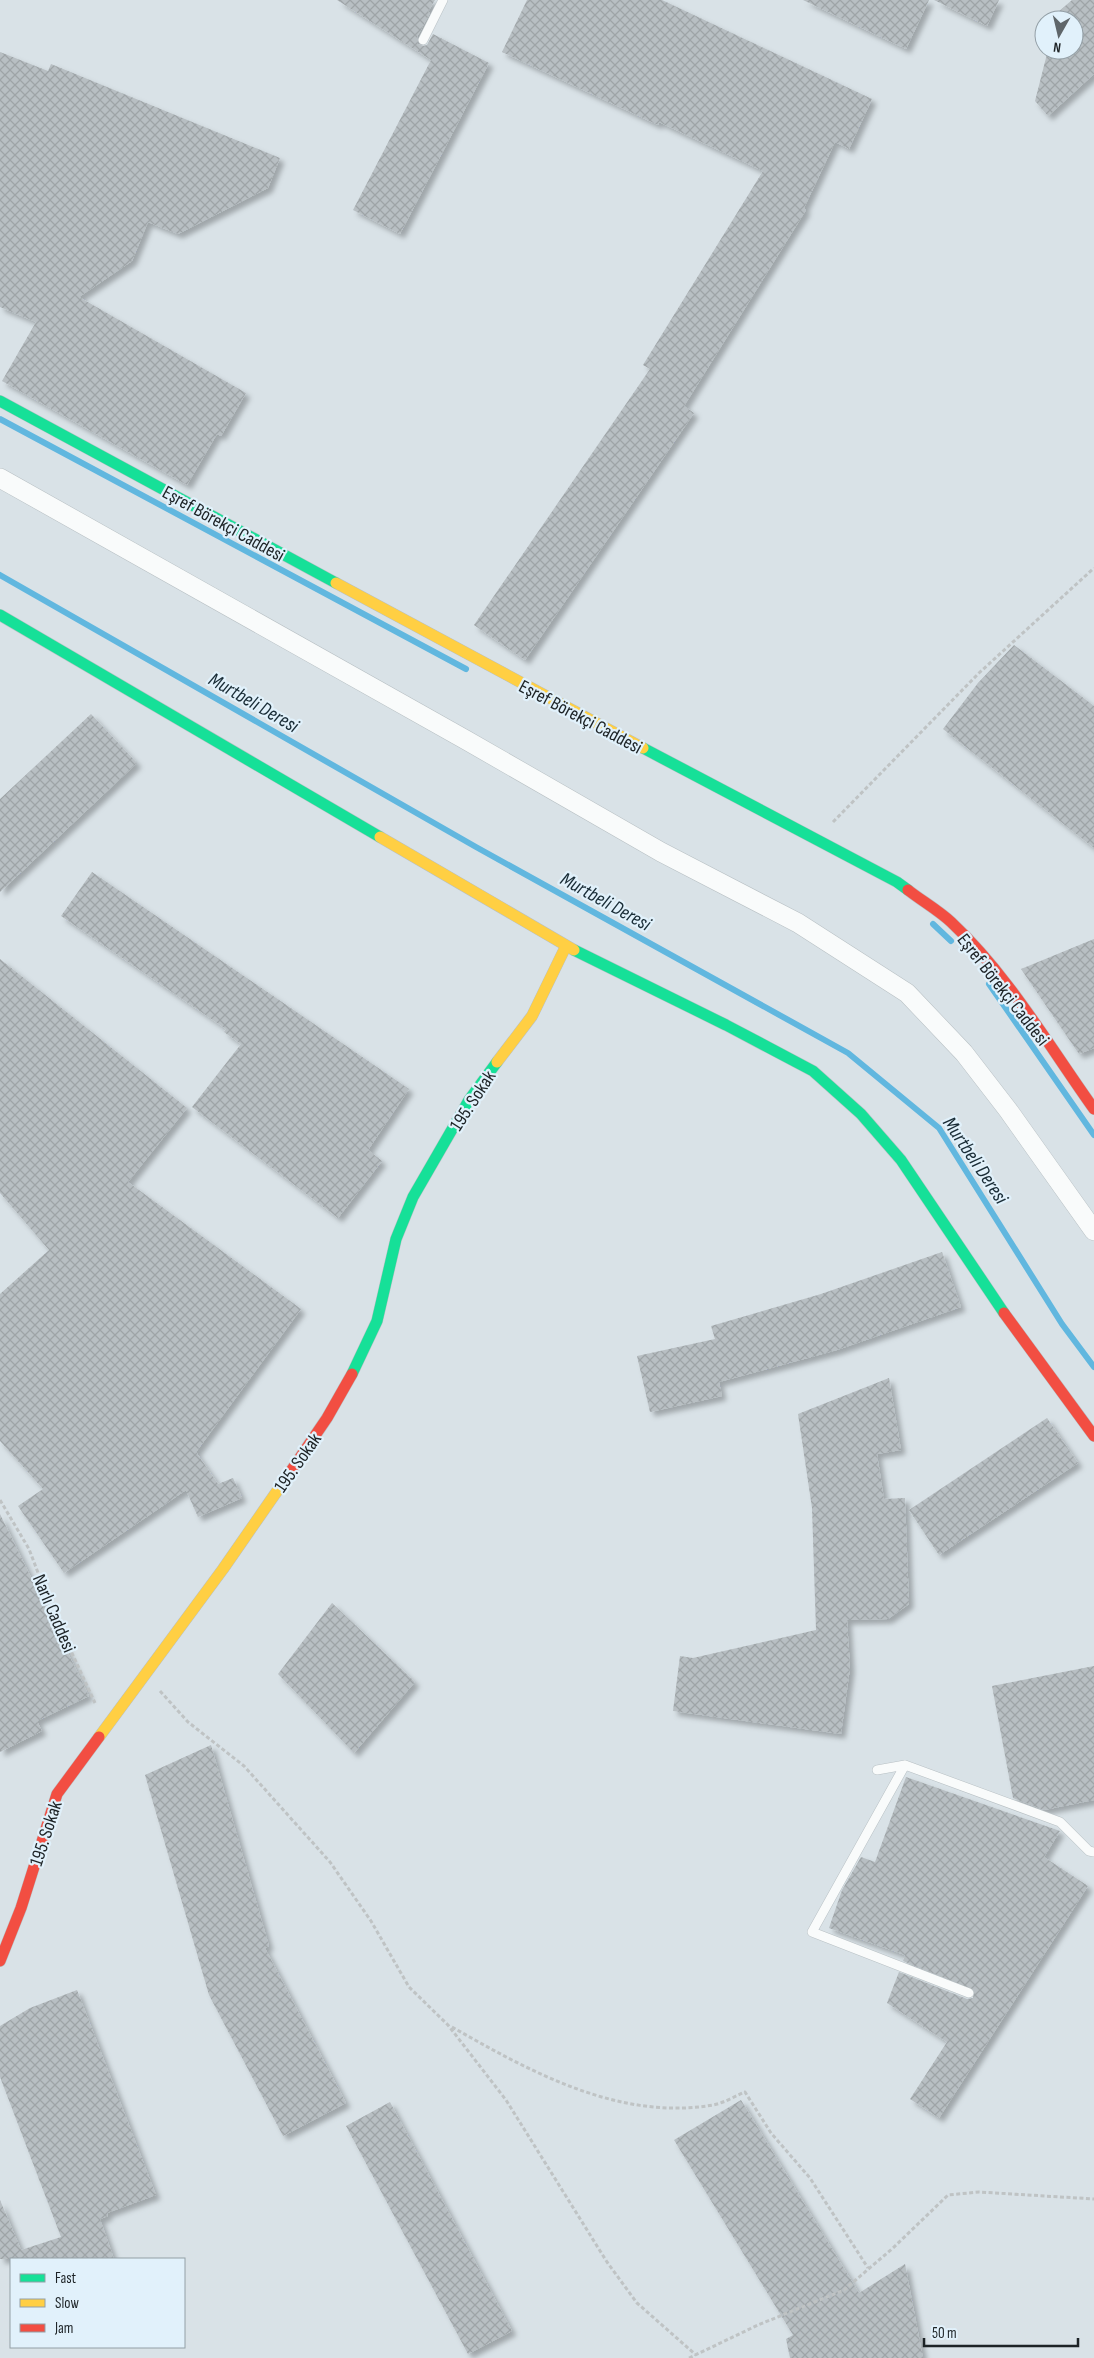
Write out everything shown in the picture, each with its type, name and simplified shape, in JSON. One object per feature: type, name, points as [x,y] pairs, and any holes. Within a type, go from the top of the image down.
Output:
[{"type":"street","name":"Eşref Börekçi Caddesi","points":[[0,401],[505,676],[897,882],[950,921],[1006,985],[1094,1109]]},
{"type":"street","points":[[0,478],[661,852],[798,923],[907,993],[964,1052],[1008,1110],[1094,1231]]},
{"type":"street","points":[[0,615],[566,946],[726,1025],[813,1071],[861,1114],[901,1160],[1010,1320],[1094,1436]]},
{"type":"street","name":"195. Sokak","points":[[0,1961],[21,1908],[57,1794],[222,1569],[316,1434],[351,1377],[376,1321],[396,1239],[413,1197],[469,1100],[532,1016],[566,946]]},
{"type":"lane","points":[[423,40],[443,0]]},
{"type":"lane","points":[[905,1765],[812,1932],[969,1993]]},
{"type":"lane","points":[[877,1770],[905,1765],[1060,1822],[1089,1851],[1094,1852]]},
{"type":"path","points":[[815,840],[979,673],[1094,568]]},
{"type":"path","name":"Narlı Caddesi","points":[[0,1500],[30,1549],[53,1612],[107,1727]]},
{"type":"path","points":[[145,1675],[188,1722],[244,1766],[330,1862],[371,1921],[409,1987],[448,2025],[506,2100],[607,2262],[637,2304],[696,2355]]},
{"type":"path","points":[[448,2025],[497,2053],[583,2093],[661,2110],[715,2105],[745,2092],[771,2133],[810,2178],[868,2268]]},
{"type":"path","points":[[689,2358],[758,2325],[844,2290],[948,2194],[980,2192],[1094,2199]]},
{"type":"building","points":[[337,0],[435,0],[417,37],[418,44],[427,45],[433,34],[489,63],[400,234],[353,210],[431,60]]},
{"type":"building","points":[[527,0],[662,0],[872,99],[849,149],[835,142],[804,208],[806,210],[684,406],[694,413],[525,660],[474,625],[650,369],[643,365],[763,171],[659,122],[658,125],[502,52]]},
{"type":"building","points":[[803,0],[929,0],[906,49]]},
{"type":"building","points":[[934,0],[999,0],[987,26]]},
{"type":"building","points":[[1072,0],[1094,0],[1094,74],[1048,116],[1035,101],[1045,60],[1084,60],[1084,10],[1060,10]]},
{"type":"building","points":[[0,52],[48,71],[51,64],[280,158],[268,188],[178,234],[148,222],[132,261],[79,297],[246,393],[221,436],[217,434],[187,485],[2,381],[36,322],[0,307]]},
{"type":"building","points":[[1014,645],[1094,706],[1094,848],[943,729],[978,683]]},
{"type":"building","points":[[91,714],[137,763],[0,892],[0,799]]},
{"type":"building","points":[[92,872],[409,1089],[368,1150],[382,1161],[338,1218],[192,1107],[241,1044],[224,1032],[226,1029],[61,916]]},
{"type":"building","points":[[1094,939],[1094,1048],[1079,1054],[1021,969]]},
{"type":"building","points":[[0,959],[187,1108],[128,1182],[301,1309],[196,1452],[218,1484],[233,1478],[242,1498],[198,1517],[186,1490],[64,1573],[18,1506],[43,1489],[0,1441],[0,1294],[49,1250],[0,1193]]},
{"type":"building","points":[[942,1252],[961,1307],[837,1350],[719,1382],[722,1396],[650,1412],[637,1356],[715,1339],[711,1326],[821,1294]]},
{"type":"building","points":[[889,1378],[901,1450],[877,1454],[884,1499],[905,1498],[909,1604],[888,1619],[847,1620],[850,1668],[841,1734],[673,1711],[680,1656],[693,1658],[816,1630],[812,1508],[798,1414]]},
{"type":"building","points":[[1047,1418],[1078,1463],[939,1555],[909,1510]]},
{"type":"building","points":[[0,1514],[89,1696],[37,1721],[42,1731],[0,1752]]},
{"type":"building","points":[[332,1603],[415,1682],[354,1753],[278,1674]]},
{"type":"building","points":[[1094,1666],[1094,1800],[1044,1810],[1013,1798],[992,1686]]},
{"type":"building","points":[[211,1745],[269,1946],[265,1948],[346,2103],[283,2136],[209,1995],[145,1775]]},
{"type":"building","points":[[906,1777],[1060,1831],[1044,1857],[1088,1886],[939,2118],[910,2099],[947,2042],[887,2003],[899,1972],[967,1999],[973,1998],[974,1990],[903,1961],[905,1955],[829,1928],[842,1890],[861,1857],[875,1862]]},
{"type":"building","points":[[77,1990],[156,2195],[107,2213],[108,2216],[100,2219],[114,2258],[0,2259],[0,2200],[21,2250],[61,2237],[0,2077],[0,2026],[30,2008]]},
{"type":"building","points":[[741,2100],[859,2293],[905,2264],[923,2358],[790,2358],[786,2339],[793,2335],[674,2140]]},
{"type":"building","points":[[390,2102],[512,2331],[468,2354],[346,2126]]},
{"type":"waterway","points":[[0,419],[466,669]]},
{"type":"waterway","name":"Murtbeli Deresi","points":[[0,575],[476,847],[848,1053],[939,1128],[1062,1324],[1094,1367]]},
{"type":"waterway","points":[[933,924],[951,941]]},
{"type":"waterway","points":[[989,984],[1094,1135]]},
{"type":"traffic: fast","points":[[0,401],[336,583]]},
{"type":"traffic: fast","points":[[0,615],[380,837]]},
{"type":"traffic: fast","points":[[643,748],[897,882],[908,890]]},
{"type":"traffic: fast","points":[[574,950],[726,1025],[813,1071],[861,1114],[901,1160],[1004,1313]]},
{"type":"traffic: fast","points":[[352,1374],[377,1321],[396,1239],[413,1197],[469,1100],[497,1062]]},
{"type":"traffic: slow","points":[[336,583],[643,748]]},
{"type":"traffic: slow","points":[[380,837],[574,950]]},
{"type":"traffic: slow","points":[[497,1062],[532,1016],[566,946]]},
{"type":"traffic: slow","points":[[99,1737],[223,1569],[282,1484]]},
{"type":"traffic: jam","points":[[908,890],[951,922],[991,965],[1027,1012],[1094,1109]]},
{"type":"traffic: jam","points":[[1004,1313],[1094,1436]]},
{"type":"traffic: jam","points":[[282,1484],[327,1418],[352,1374]]},
{"type":"traffic: jam","points":[[0,1961],[21,1908],[57,1794],[99,1737]]}]
